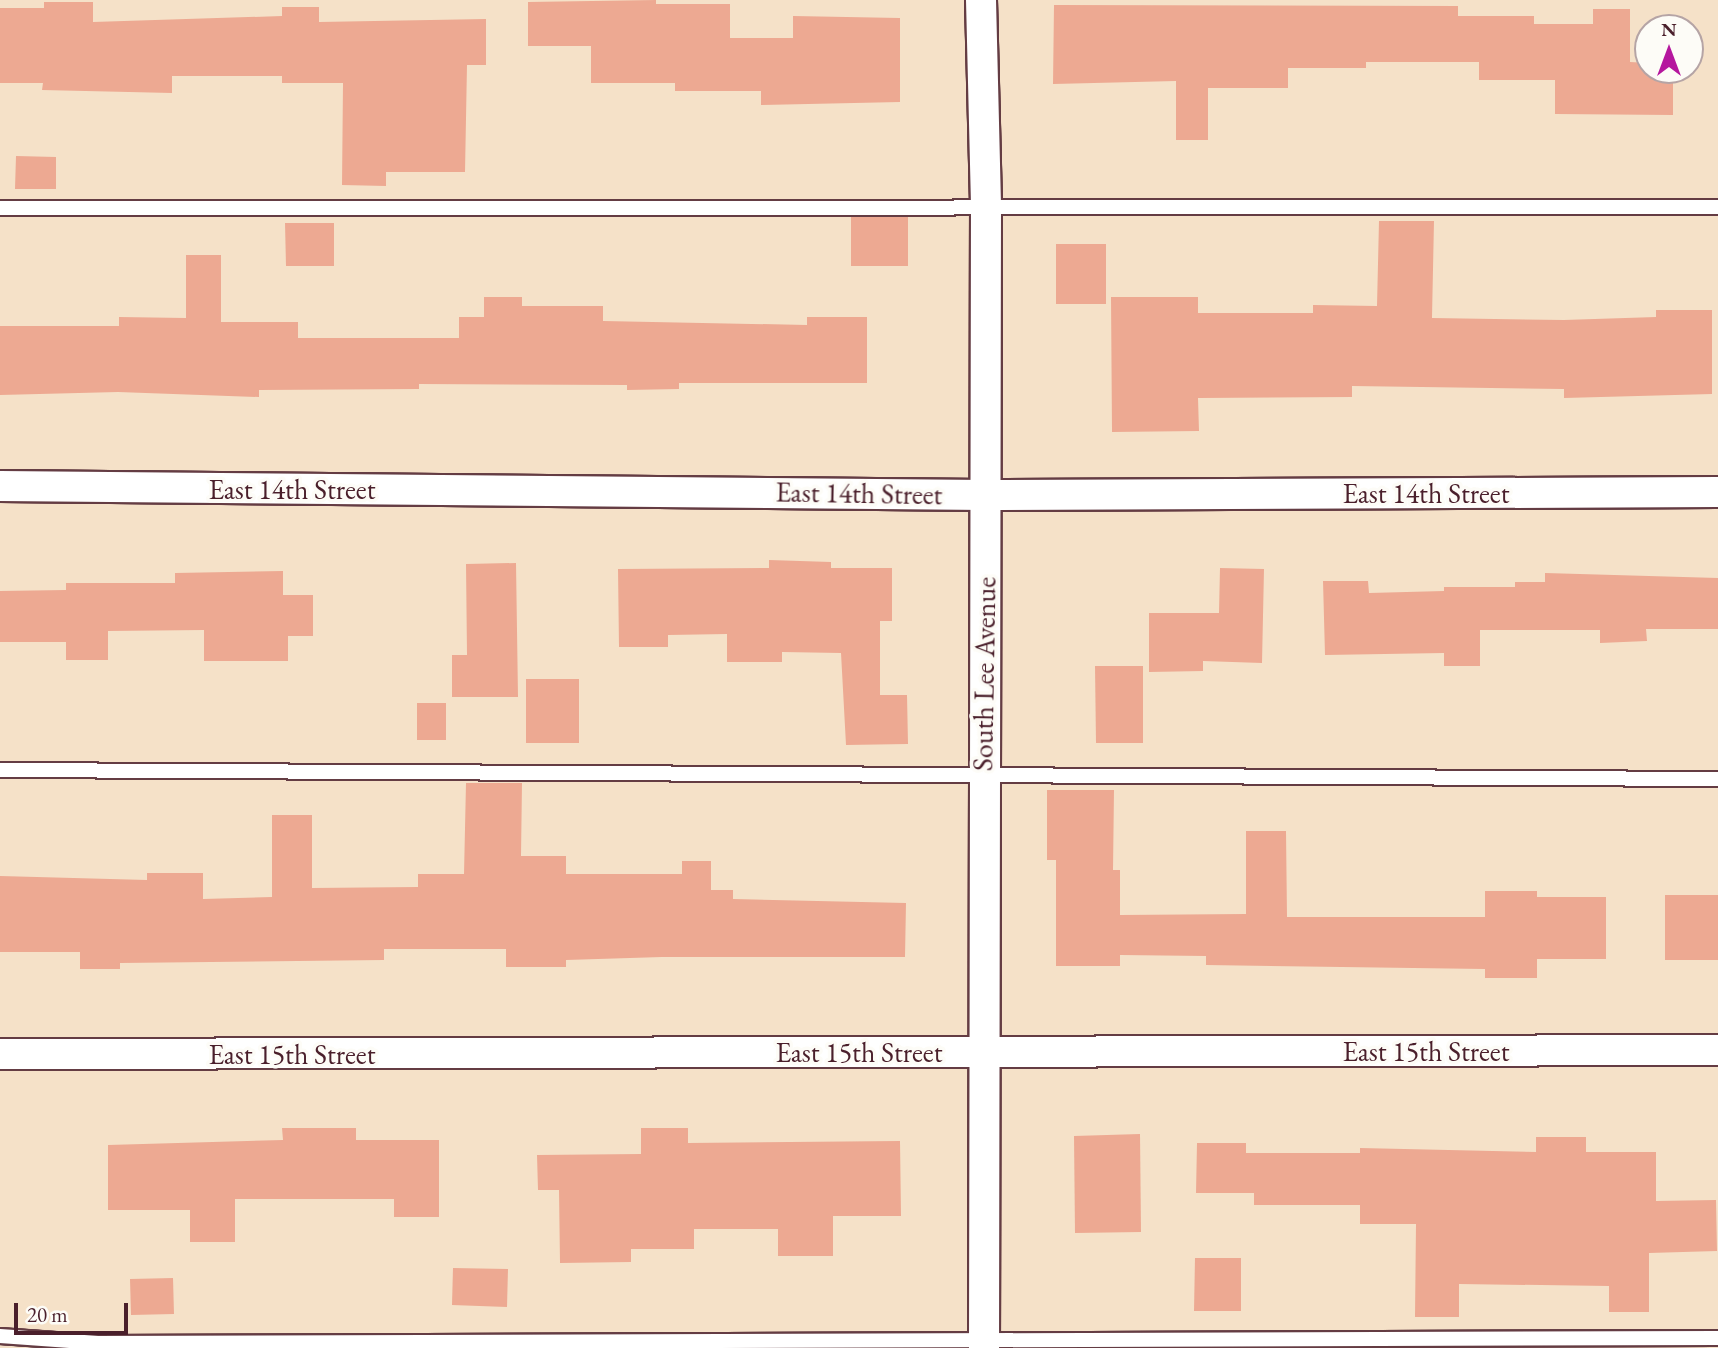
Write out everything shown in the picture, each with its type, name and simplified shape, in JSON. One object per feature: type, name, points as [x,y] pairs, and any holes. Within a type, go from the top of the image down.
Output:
[{"type":"street","name":"South Lee Avenue","points":[[981,0],[986,205],[982,776],[987,1052],[984,1344]]},
{"type":"street","name":"East 14th Street","points":[[0,486],[986,495],[1718,492]]},
{"type":"street","name":"East 15th Street","points":[[0,1054],[1718,1050]]},
{"type":"lane","points":[[0,208],[986,205],[1718,207]]},
{"type":"lane","points":[[0,771],[1718,779]]},
{"type":"lane","points":[[0,1336],[98,1343],[984,1344],[1718,1338]]},
{"type":"building","points":[[656,0],[656,4],[730,4],[730,38],[793,38],[793,16],[900,18],[900,102],[761,105],[761,91],[675,91],[675,83],[591,83],[591,46],[528,46],[528,2]]},
{"type":"building","points":[[44,2],[93,2],[93,22],[282,16],[282,7],[319,7],[319,22],[486,19],[486,65],[467,65],[465,172],[386,172],[386,186],[342,185],[343,83],[282,83],[282,76],[172,76],[172,93],[42,90],[43,83],[0,83],[0,8],[44,8]]},
{"type":"building","points":[[1054,5],[1458,6],[1458,16],[1534,16],[1534,24],[1593,24],[1593,9],[1630,9],[1630,62],[1634,62],[1634,84],[1673,84],[1673,115],[1555,114],[1555,80],[1479,80],[1479,62],[1366,62],[1366,68],[1288,68],[1288,88],[1208,88],[1208,140],[1176,140],[1176,81],[1053,84]]},
{"type":"building","points":[[16,156],[56,157],[56,189],[15,189]]},
{"type":"building","points":[[851,217],[908,217],[908,266],[851,266]]},
{"type":"building","points":[[1379,221],[1434,221],[1432,318],[1564,320],[1656,317],[1656,310],[1712,310],[1712,394],[1564,398],[1564,389],[1352,386],[1352,397],[1198,398],[1199,431],[1112,432],[1111,297],[1198,297],[1198,313],[1313,313],[1313,305],[1377,306]]},
{"type":"building","points":[[285,223],[334,223],[334,266],[286,266]]},
{"type":"building","points":[[1056,244],[1106,244],[1106,304],[1056,304]]},
{"type":"building","points":[[186,255],[221,255],[221,322],[298,322],[298,338],[459,338],[459,317],[484,317],[484,297],[522,297],[522,306],[603,306],[603,321],[807,325],[807,317],[867,317],[867,383],[679,383],[679,389],[627,390],[627,385],[419,384],[419,389],[259,390],[259,397],[118,392],[0,395],[0,326],[119,326],[119,317],[186,318]]},
{"type":"building","points":[[769,560],[831,562],[831,568],[892,568],[892,621],[880,621],[880,695],[907,695],[908,744],[846,745],[841,653],[782,652],[782,662],[727,662],[727,634],[668,635],[668,647],[619,647],[618,569],[769,568]]},
{"type":"building","points":[[516,563],[518,697],[452,697],[452,655],[467,655],[466,564]]},
{"type":"building","points":[[1220,568],[1264,569],[1262,663],[1203,661],[1203,671],[1149,672],[1149,613],[1219,613]]},
{"type":"building","points":[[283,571],[283,595],[313,595],[313,636],[288,636],[288,661],[204,661],[204,630],[108,631],[108,660],[66,660],[66,642],[0,642],[0,591],[66,590],[66,583],[175,583],[175,573]]},
{"type":"building","points":[[1545,573],[1718,578],[1718,629],[1646,629],[1647,641],[1600,643],[1600,630],[1480,630],[1480,666],[1444,666],[1444,653],[1325,655],[1323,581],[1368,581],[1369,593],[1444,591],[1444,587],[1515,587],[1515,582],[1545,582]]},
{"type":"building","points":[[1095,666],[1143,666],[1143,743],[1096,743]]},
{"type":"building","points":[[526,679],[579,679],[579,743],[526,743]]},
{"type":"building","points":[[417,703],[446,703],[446,740],[417,740]]},
{"type":"building","points":[[466,783],[522,783],[521,856],[566,856],[566,874],[682,874],[682,861],[711,861],[711,890],[733,890],[733,899],[906,903],[905,957],[662,957],[566,960],[566,967],[506,967],[506,949],[384,949],[384,960],[120,963],[120,969],[80,969],[80,952],[0,952],[0,876],[147,880],[147,873],[203,873],[203,899],[272,897],[272,815],[312,815],[312,888],[418,887],[418,874],[464,874]]},
{"type":"building","points":[[1047,790],[1114,790],[1113,870],[1120,870],[1120,915],[1246,914],[1246,831],[1286,831],[1287,917],[1485,917],[1485,891],[1537,891],[1537,897],[1606,897],[1606,959],[1537,959],[1537,978],[1485,978],[1485,969],[1206,965],[1206,956],[1120,955],[1120,966],[1056,966],[1056,860],[1047,860]]},
{"type":"building","points":[[1665,895],[1718,895],[1718,960],[1665,960]]},
{"type":"building","points":[[282,1128],[356,1128],[356,1140],[439,1140],[439,1217],[394,1217],[394,1199],[235,1199],[235,1242],[190,1242],[190,1210],[108,1210],[108,1145],[283,1140]]},
{"type":"building","points":[[641,1128],[688,1128],[688,1143],[900,1141],[901,1216],[833,1216],[833,1256],[778,1256],[778,1229],[694,1229],[694,1249],[631,1249],[631,1262],[560,1263],[559,1190],[538,1190],[537,1155],[641,1154]]},
{"type":"building","points":[[1140,1134],[1141,1232],[1075,1233],[1074,1136]]},
{"type":"building","points":[[1536,1137],[1586,1137],[1586,1152],[1656,1152],[1656,1201],[1716,1200],[1717,1251],[1649,1253],[1649,1312],[1609,1312],[1609,1286],[1459,1284],[1459,1317],[1415,1317],[1416,1224],[1360,1224],[1360,1205],[1254,1205],[1254,1193],[1196,1193],[1197,1143],[1246,1143],[1246,1153],[1360,1153],[1360,1148],[1536,1152]]},
{"type":"building","points":[[1195,1258],[1241,1258],[1241,1311],[1194,1311]]},
{"type":"building","points":[[453,1268],[508,1269],[507,1307],[452,1305]]},
{"type":"building","points":[[173,1278],[174,1314],[131,1315],[130,1279]]}]
